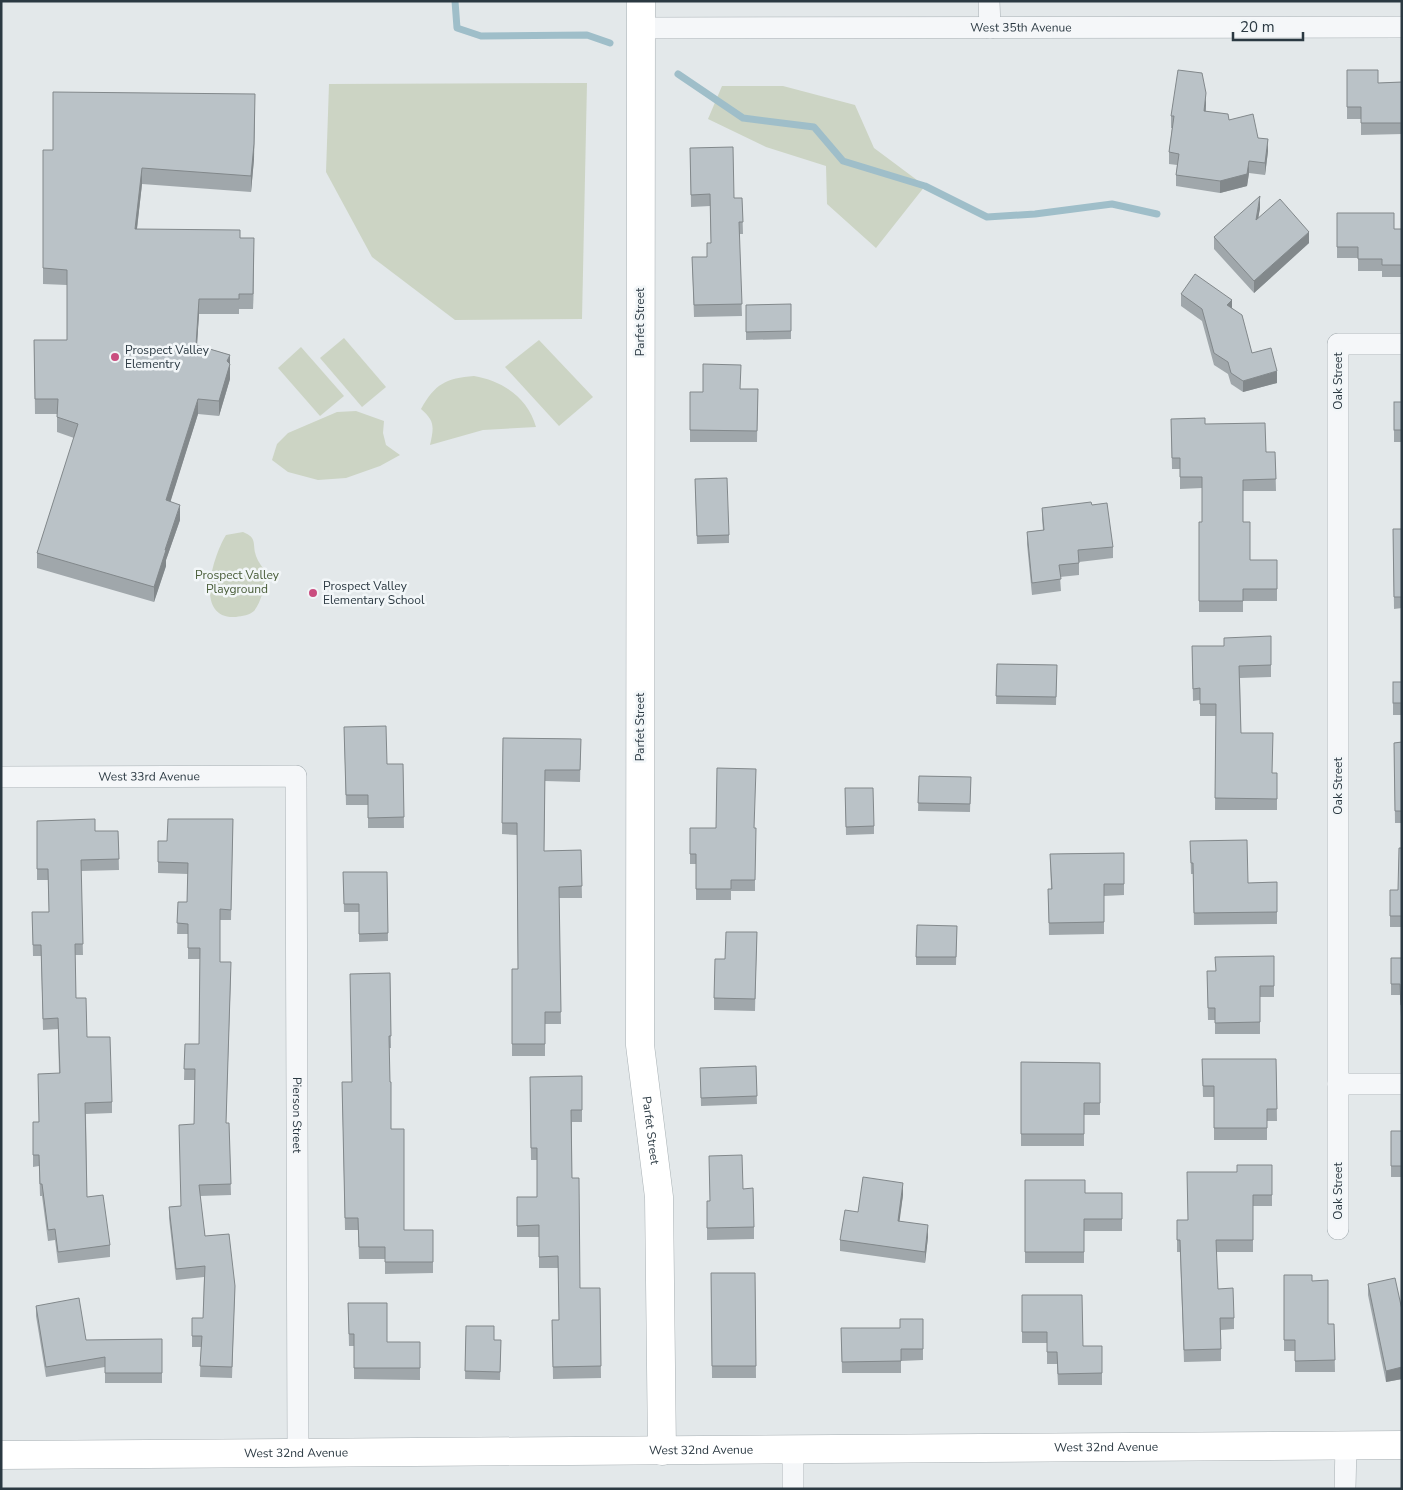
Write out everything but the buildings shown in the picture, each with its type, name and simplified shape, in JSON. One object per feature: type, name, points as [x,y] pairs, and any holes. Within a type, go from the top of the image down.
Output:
[{"type":"street","points":[[989,1],[990,28]]},
{"type":"street","name":"West 35th Avenue","points":[[641,14],[990,28],[1402,27]]},
{"type":"street","name":"Parfet Street","points":[[641,14],[640,1044],[659,1197],[662,1451]]},
{"type":"street","name":"Oak Street","points":[[1338,1228],[1338,344],[1402,344]]},
{"type":"street","name":"West 33rd Avenue","points":[[1,777],[296,776]]},
{"type":"street","name":"Pierson Street","points":[[296,776],[298,1453]]},
{"type":"street","points":[[1338,1084],[1402,1084]]},
{"type":"street","points":[[1345,1489],[1346,1445]]},
{"type":"street","name":"West 32nd Avenue","points":[[1,1455],[1402,1445]]},
{"type":"street","points":[[793,1450],[794,1489]]},
{"type":"green space","points":[[587,83],[582,319],[455,320],[372,257],[326,172],[329,84]]},
{"type":"green space","points":[[722,86],[783,86],[855,105],[874,148],[925,186],[876,248],[827,204],[826,166],[766,147],[708,119]]},
{"type":"green space","points":[[344,338],[386,387],[362,407],[320,358]]},
{"type":"green space","points":[[539,340],[593,397],[559,426],[505,367]]},
{"type":"green space","points":[[301,347],[344,396],[320,416],[278,368]]},
{"type":"green space","points":[[474,376],[495,382],[513,392],[527,408],[536,427],[483,430],[430,445],[431,421],[421,409],[426,400],[442,384],[456,378]]},
{"type":"green space","points":[[356,411],[384,421],[383,433],[386,445],[400,455],[380,466],[346,478],[318,480],[288,472],[272,460],[277,444],[288,433],[337,412]]},
{"type":"green space","name":"Prospect Valley Playground","points":[[243,532],[253,539],[257,558],[267,574],[264,588],[254,611],[236,617],[223,615],[214,608],[211,598],[212,571],[226,535]]},
{"type":"waterway","points":[[455,1],[457,28],[481,36],[587,35],[610,43]]},
{"type":"waterway","points":[[678,74],[743,118],[814,127],[843,161],[925,186],[987,217],[1035,214],[1112,204],[1157,214]]},
{"type":"place","name":"Prospect Valley Elementry","points":[[115,357]]},
{"type":"place","name":"Prospect Valley Elementary School","points":[[313,593]]}]
